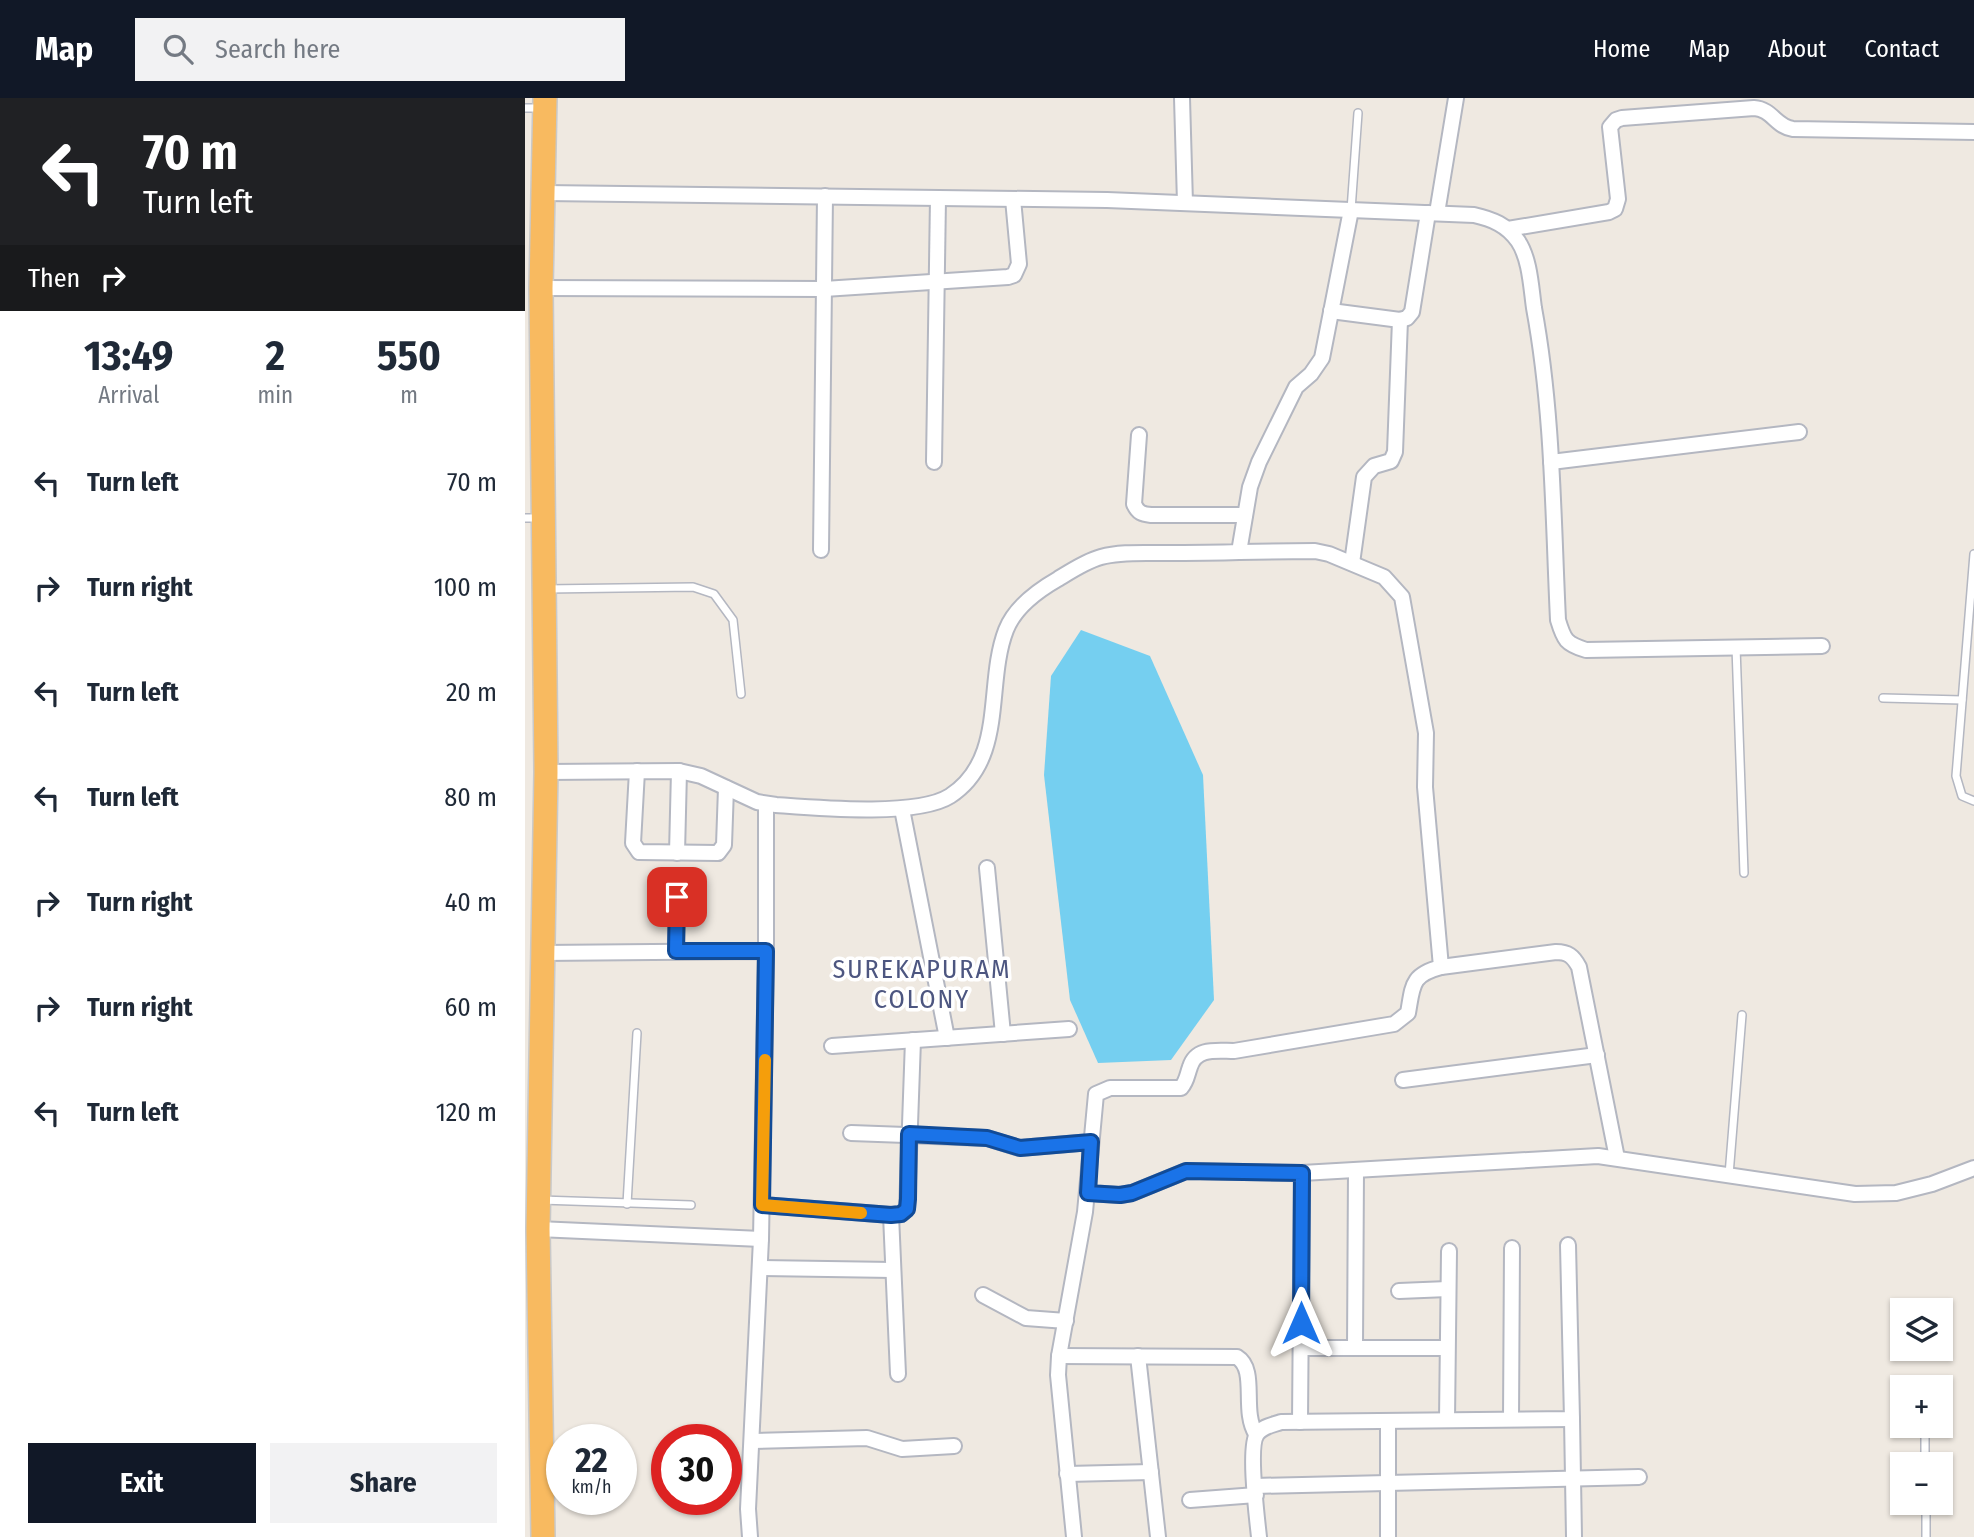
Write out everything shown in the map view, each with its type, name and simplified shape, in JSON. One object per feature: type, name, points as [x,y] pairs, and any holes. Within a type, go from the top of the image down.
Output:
[{"type":"highway","points":[[538,105],[544,193],[534,518],[543,589],[546,772],[538,1229],[543,1537]]},
{"type":"street","points":[[1182,98],[1185,203]]},
{"type":"street","points":[[1331,311],[1400,320],[1407,318],[1412,312],[1456,98]]},
{"type":"street","points":[[1508,229],[1615,209],[1618,199],[1610,127],[1622,118],[1754,108],[1766,110],[1782,126],[1793,130],[1974,132]]},
{"type":"street","points":[[544,193],[1185,203],[1474,215],[1492,219],[1508,229],[1519,243],[1526,264],[1544,365],[1558,620],[1564,638],[1572,646],[1586,650],[1822,646]]},
{"type":"street","points":[[821,550],[825,196]]},
{"type":"street","points":[[934,462],[938,198]]},
{"type":"street","points":[[541,288],[824,289],[1008,277],[1014,275],[1019,264],[1013,199]]},
{"type":"street","points":[[1239,552],[1254,474],[1296,387],[1322,358],[1351,210]]},
{"type":"street","points":[[1352,563],[1364,477],[1374,466],[1391,461],[1395,452],[1400,320]]},
{"type":"street","points":[[1551,462],[1799,432]]},
{"type":"street","points":[[1139,435],[1134,505],[1137,511],[1151,514],[1245,515]]},
{"type":"street","points":[[546,772],[679,771],[701,776],[766,803],[902,809],[928,806],[950,796],[980,763],[990,734],[1000,650],[1006,628],[1020,607],[1035,593],[1100,557],[1129,554],[1315,551],[1384,577],[1402,597],[1426,733],[1426,794],[1441,967]]},
{"type":"street","points":[[637,771],[633,843],[635,849],[650,853],[713,854],[722,849],[726,788]]},
{"type":"street","points":[[677,853],[679,771]]},
{"type":"street","points":[[750,1537],[748,1509],[762,1205],[766,803]]},
{"type":"street","points":[[902,809],[947,1038]]},
{"type":"street","points":[[987,868],[1003,1034]]},
{"type":"street","points":[[676,951],[677,897]]},
{"type":"street","points":[[542,953],[766,951]]},
{"type":"street","points":[[1074,1537],[1059,1403],[1059,1356],[1088,1193],[1096,1094],[1102,1090],[1181,1088],[1186,1082],[1190,1064],[1198,1054],[1208,1051],[1234,1051],[1394,1024],[1408,1013],[1413,987],[1417,978],[1425,971],[1566,952],[1579,967],[1617,1158]]},
{"type":"street","points":[[832,1046],[1069,1029]]},
{"type":"street","points":[[762,1205],[891,1215],[901,1214],[907,1209],[913,1040]]},
{"type":"street","points":[[1403,1080],[1597,1055]]},
{"type":"street","points":[[852,1133],[987,1138],[1020,1148],[1091,1142]]},
{"type":"street","points":[[1088,1193],[1132,1193],[1186,1171],[1302,1173],[1567,1157],[1617,1158],[1869,1194],[1896,1193],[1932,1184],[1974,1168]]},
{"type":"street","points":[[1355,1348],[1356,1170]]},
{"type":"street","points":[[1300,1422],[1302,1173]]},
{"type":"street","points":[[891,1215],[898,1374]]},
{"type":"street","points":[[538,1229],[761,1239]]},
{"type":"street","points":[[1568,1245],[1574,1537]]},
{"type":"street","points":[[1511,1248],[1511,1419]]},
{"type":"street","points":[[1447,1420],[1449,1251]]},
{"type":"street","points":[[760,1268],[893,1270]]},
{"type":"street","points":[[1399,1291],[1448,1289]]},
{"type":"street","points":[[983,1295],[1025,1318],[1066,1321]]},
{"type":"street","points":[[1301,1348],[1447,1348]]},
{"type":"street","points":[[1059,1356],[1237,1357],[1244,1362],[1248,1372],[1248,1416],[1257,1434]]},
{"type":"street","points":[[1138,1356],[1158,1537]]},
{"type":"street","points":[[1259,1537],[1253,1449],[1257,1434],[1266,1426],[1281,1422],[1572,1419]]},
{"type":"street","points":[[1388,1421],[1388,1537]]},
{"type":"street","points":[[751,1441],[867,1437],[902,1448],[954,1446]]},
{"type":"street","points":[[1067,1475],[1151,1472]]},
{"type":"street","points":[[1190,1500],[1256,1490],[1388,1483],[1639,1477]]},
{"type":"lane","points":[[1351,210],[1358,113]]},
{"type":"lane","points":[[1974,554],[1956,783],[1962,796],[1974,801]]},
{"type":"lane","points":[[543,589],[694,587],[714,594],[733,620],[741,694]]},
{"type":"lane","points":[[1736,647],[1744,873]]},
{"type":"lane","points":[[1883,698],[1962,701]]},
{"type":"lane","points":[[1729,1175],[1742,1015]]},
{"type":"lane","points":[[627,1204],[637,1033]]},
{"type":"lane","points":[[539,1200],[691,1205]]},
{"type":"lane","points":[[1926,1515],[1926,1537]]},
{"type":"water","points":[[1081,630],[1150,656],[1203,775],[1214,1000],[1171,1060],[1098,1063],[1070,1000],[1044,775],[1051,676]]},
{"type":"slow traffic","points":[[765,1060],[762,1205],[861,1213]]},
{"type":"district","name":"SUREKAPURAM COLONY","points":[[922,984]]},
{"type":"route","points":[[677,897],[676,951],[766,951],[762,1205],[901,1214],[907,1209],[908,1199],[909,1134],[987,1138],[1020,1148],[1091,1142],[1088,1193],[1132,1193],[1186,1171],[1302,1173],[1301,1323]]}]
